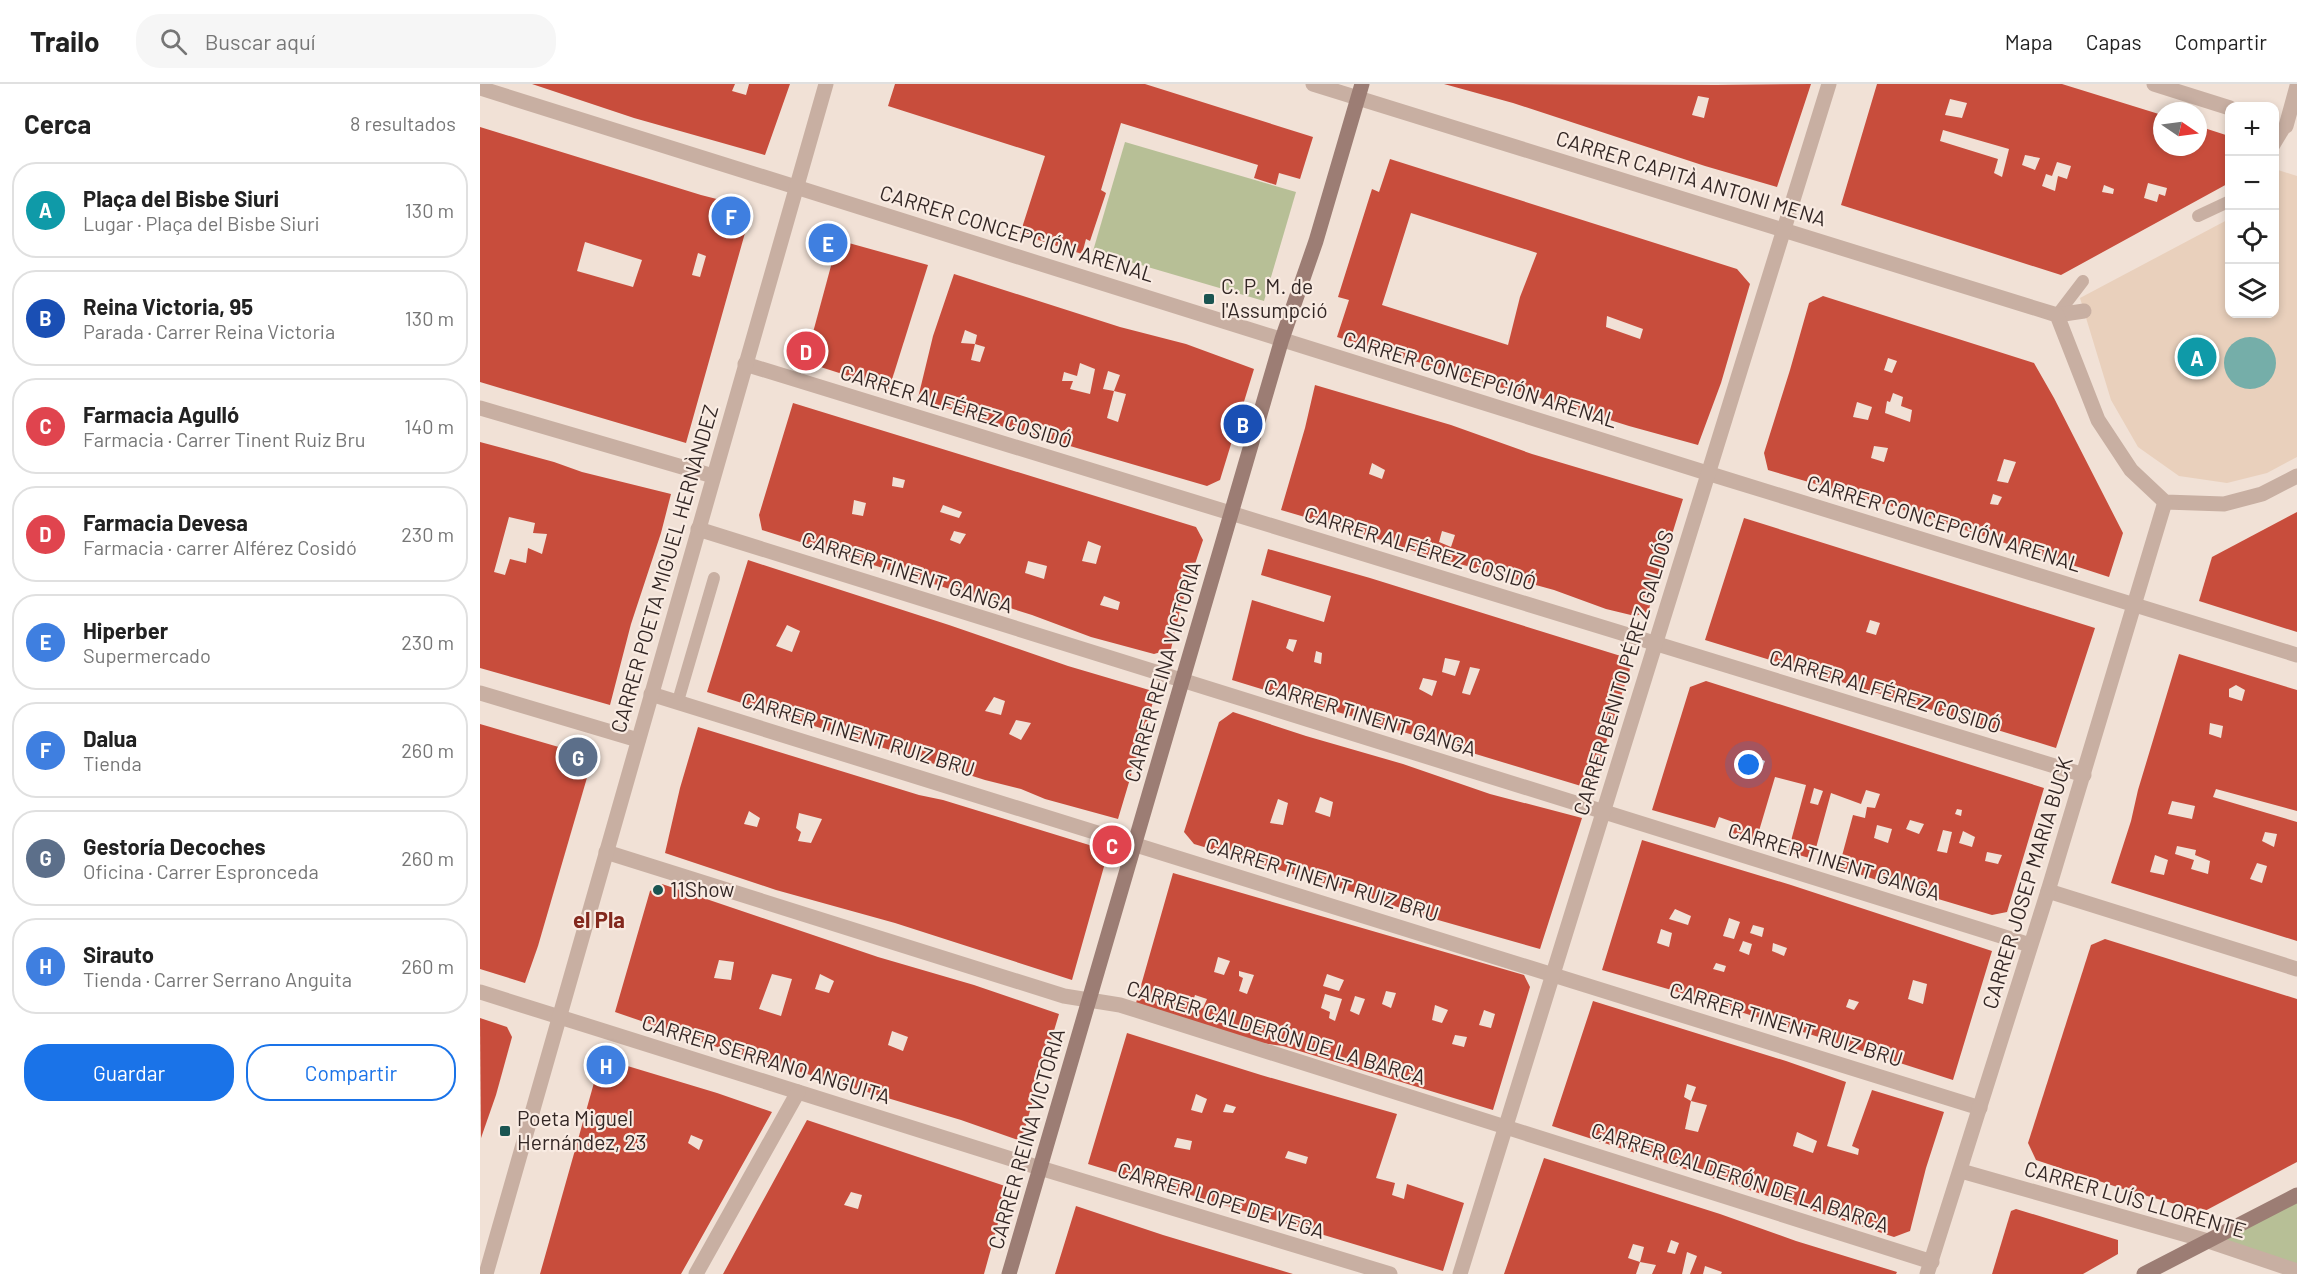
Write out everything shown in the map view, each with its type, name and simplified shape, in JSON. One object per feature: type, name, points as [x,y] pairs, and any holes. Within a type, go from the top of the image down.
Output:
[{"type":"main road","name":"CARRER REINA VICTORIA","points":[[1009,1274],[1282,339],[1316,241],[1360,91]]},
{"type":"main road","points":[[2144,1274],[2297,1195]]},
{"type":"street","name":"CARRER POETA MIGUEL HERNÀNDEZ","points":[[485,1264],[606,852],[826,84]]},
{"type":"street","name":"CARRER CAPITÀ ANTONI MENA","points":[[1313,84],[1360,91],[1782,230],[2057,315]]},
{"type":"street","name":"CARRER BENITO PÉREZ GALDÓS","points":[[1460,1274],[1829,84]]},
{"type":"street","points":[[2154,84],[2225,107]]},
{"type":"street","points":[[2286,126],[2297,86]]},
{"type":"street","name":"CARRER CONCEPCIÓN ARENAL","points":[[480,88],[1707,473],[2297,655]]},
{"type":"street","points":[[2084,311],[2057,315],[2098,420],[2131,471],[2165,502],[2224,504],[2262,494],[2297,476]]},
{"type":"street","name":"CARRER ALFÉREZ COSIDÓ","points":[[745,364],[2084,775]]},
{"type":"street","points":[[480,408],[713,476]]},
{"type":"street","name":"CARRER JOSEP MARIA BUCK","points":[[1929,1268],[2084,775],[2165,502]]},
{"type":"street","name":"CARRER TINENT GANGA","points":[[698,529],[2030,945]]},
{"type":"street","points":[[480,693],[638,740]]},
{"type":"street","name":"CARRER TINENT RUIZ BRU","points":[[651,694],[1980,1108]]},
{"type":"street","name":"CARRER CALDERÓN DE LA BARCA","points":[[606,852],[1064,996],[1120,1005],[1505,1127],[1929,1268]]},
{"type":"street","points":[[2048,891],[2297,969]]},
{"type":"street","name":"CARRER SERRANO ANGUITA","points":[[480,992],[1040,1168]]},
{"type":"street","points":[[696,1274],[798,1092]]},
{"type":"street","name":"CARRER LOPE DE VEGA","points":[[1040,1168],[1390,1274]]},
{"type":"street","name":"CARRER LUÍS LLORENTE","points":[[1960,1172],[2208,1240],[2297,1271]]},
{"type":"lane","points":[[2198,216],[2225,203]]},
{"type":"lane","points":[[2057,315],[2083,281]]},
{"type":"lane","points":[[678,701],[714,578]]},
{"type":"green space","points":[[1125,142],[1296,192],[1264,301],[1093,251]]},
{"type":"green space","points":[[2297,1195],[2297,1271],[2208,1241]]},
{"type":"shaded area","points":[[2279,170],[2297,176],[2297,457],[2267,473],[2227,483],[2179,476],[2138,447],[2111,400],[2080,298],[2225,221],[2225,318],[2279,318]]},
{"type":"water","points":[[2250,337],[2260,339],[2268,345],[2274,353],[2276,363],[2274,373],[2268,381],[2260,387],[2250,389],[2240,387],[2232,381],[2226,373],[2224,363],[2226,353],[2232,345],[2240,339]]},
{"type":"building","points":[[532,84],[735,84],[732,91],[746,95],[749,84],[790,84],[765,155],[634,118]]},
{"type":"building","points":[[895,84],[1145,84],[1313,137],[1300,179],[1279,173],[1276,185],[1254,178],[1258,165],[1121,123],[1101,190],[1106,193],[1090,241],[1086,239],[1082,254],[1020,234],[1045,156],[888,106]]},
{"type":"building","points":[[1444,84],[1811,84],[1777,187],[1705,166],[1513,103]],"holes":[[[1698,96],[1709,98],[1704,118],[1692,115]]]},
{"type":"building","points":[[1877,84],[2062,84],[2153,112],[2153,156],[2207,156],[2207,129],[2225,135],[2225,185],[2061,275],[1841,205]],"holes":[[[1950,99],[1967,103],[1962,118],[1945,115]],[[1943,130],[2009,149],[2002,177],[1994,173],[1998,159],[1940,141]],[[2025,155],[2040,158],[2035,170],[2022,165]],[[2057,162],[2071,166],[2067,179],[2058,176],[2055,191],[2042,186],[2046,174],[2052,176]],[[2148,183],[2167,188],[2165,196],[2159,194],[2157,202],[2144,198]],[[2104,185],[2114,189],[2113,194],[2102,192]]]},
{"type":"building","points":[[480,127],[701,195],[752,208],[686,443],[480,382]],"holes":[[[585,242],[642,260],[633,287],[577,271]],[[698,253],[706,256],[700,277],[692,275]]]},
{"type":"building","points":[[1390,159],[1737,269],[1750,284],[1721,383],[1698,445],[1337,337],[1349,300],[1338,297],[1372,189],[1379,192]],"holes":[[[1411,213],[1537,253],[1520,297],[1508,345],[1382,305]],[[1607,316],[1643,329],[1640,339],[1606,327]]]},
{"type":"building","points":[[838,240],[928,265],[889,389],[805,362]]},
{"type":"building","points":[[954,274],[1120,327],[1186,344],[1254,369],[1220,480],[1207,486],[991,423],[918,398],[933,336]],"holes":[[[965,330],[977,335],[975,344],[961,343]],[[975,344],[985,347],[980,362],[971,360]],[[1080,363],[1095,369],[1090,394],[1070,389],[1073,381],[1062,381],[1064,372],[1077,376]],[[1108,371],[1120,375],[1114,391],[1103,389]],[[1114,391],[1126,394],[1118,422],[1107,418]]]},
{"type":"building","points":[[1823,296],[2034,363],[2123,533],[2109,577],[1897,508],[1768,470],[1764,453],[1809,303]],"holes":[[[1888,358],[1897,361],[1892,373],[1884,370]],[[1893,393],[1903,397],[1901,406],[1912,410],[1910,422],[1885,413],[1887,401],[1890,402]],[[1857,402],[1872,407],[1868,420],[1853,417]],[[1874,446],[1888,448],[1884,462],[1871,458]],[[2004,459],[2016,462],[2008,483],[1997,481]],[[1993,494],[2002,497],[1998,505],[1990,504]]]},
{"type":"building","points":[[1315,385],[1451,425],[1532,454],[1683,499],[1648,612],[1635,616],[1606,609],[1554,590],[1420,553],[1281,510]],"holes":[[[1372,463],[1385,470],[1382,479],[1369,474]],[[1442,531],[1455,535],[1451,547],[1439,542]]]},
{"type":"building","points":[[793,403],[1196,527],[1203,540],[1181,606],[1171,649],[1154,654],[1091,637],[1032,615],[762,530],[759,515]],"holes":[[[893,477],[905,480],[903,488],[892,486]],[[854,500],[866,503],[863,516],[852,514]],[[943,505],[962,512],[959,518],[940,512]],[[954,531],[966,534],[960,544],[950,540]],[[1088,541],[1101,546],[1096,564],[1082,561]],[[1028,561],[1047,566],[1044,579],[1025,573]],[[1104,596],[1120,602],[1118,610],[1100,605]]]},
{"type":"building","points":[[480,442],[582,472],[671,494],[661,533],[631,624],[610,705],[480,668]],"holes":[[[509,517],[535,523],[533,533],[547,534],[542,554],[528,548],[526,563],[510,559],[505,575],[494,572]]]},
{"type":"building","points":[[2297,512],[2297,632],[2199,601],[2212,557]]},
{"type":"building","points":[[1744,518],[2095,628],[2056,748],[1705,640]],"holes":[[[1870,620],[1880,623],[1876,635],[1866,632]]]},
{"type":"building","points":[[1268,549],[1370,578],[1624,657],[1630,669],[1594,780],[1581,786],[1232,680],[1252,600],[1324,622],[1331,596],[1261,575]],"holes":[[[1289,639],[1297,640],[1293,652],[1286,648]],[[1316,651],[1322,653],[1321,664],[1314,662]],[[1445,658],[1460,661],[1455,676],[1442,672]],[[1470,667],[1480,669],[1470,695],[1462,693]],[[1423,678],[1437,681],[1432,696],[1419,689]]]},
{"type":"building","points":[[748,560],[1068,666],[1156,692],[1118,819],[1045,799],[1021,789],[985,780],[707,692]],"holes":[[[787,625],[800,631],[792,652],[776,646]],[[994,697],[1005,701],[1001,715],[985,711]],[[1016,720],[1031,723],[1021,740],[1009,734]]]},
{"type":"building","points":[[2179,654],[2297,690],[2297,811],[2216,789],[2213,797],[2297,822],[2297,941],[2111,883],[2131,821],[2138,790]],"holes":[[[2236,685],[2245,690],[2242,701],[2229,697],[2229,689]],[[2210,723],[2223,726],[2221,738],[2209,734]],[[2172,801],[2195,806],[2192,819],[2168,814]],[[2265,832],[2277,834],[2274,847],[2262,841]],[[2177,846],[2196,850],[2195,855],[2210,861],[2208,874],[2191,869],[2194,860],[2175,854]],[[2155,855],[2168,860],[2164,875],[2150,872]],[[2257,863],[2267,866],[2262,883],[2250,879]]]},
{"type":"building","points":[[1706,681],[2044,788],[2007,912],[1992,915],[1839,867],[1853,815],[1865,818],[1867,807],[1875,808],[1880,794],[1866,790],[1861,804],[1831,793],[1813,859],[1788,852],[1806,785],[1775,777],[1756,841],[1730,832],[1733,822],[1719,817],[1715,828],[1652,810],[1690,687]],"holes":[[[1753,756],[1765,761],[1761,772],[1749,769]],[[1814,788],[1823,791],[1818,805],[1810,803]],[[1957,809],[1962,810],[1961,816],[1955,814]],[[1910,820],[1924,824],[1919,834],[1906,829]],[[1877,825],[1892,829],[1888,843],[1874,838]],[[1943,830],[1952,832],[1947,853],[1937,851]],[[1963,831],[1975,837],[1972,847],[1959,843]],[[1987,852],[2002,855],[1998,864],[1985,861]]]},
{"type":"building","points":[[1233,712],[1403,764],[1490,794],[1582,818],[1540,949],[1424,916],[1194,844],[1184,832],[1219,722]],"holes":[[[1320,797],[1333,802],[1330,817],[1315,812]],[[1278,799],[1288,803],[1283,825],[1270,823]]]},
{"type":"building","points":[[480,724],[593,757],[525,983],[480,969]]},
{"type":"building","points":[[698,727],[1099,848],[1105,863],[1072,980],[895,923],[776,890],[665,853],[680,788]],"holes":[[[749,811],[760,818],[757,827],[744,824]],[[799,813],[822,819],[811,843],[798,841],[801,832],[796,828]]]},
{"type":"building","points":[[1642,840],[1791,885],[1992,951],[1953,1080],[1602,970]],"holes":[[[1675,909],[1691,916],[1688,925],[1669,919]],[[1729,918],[1740,922],[1734,939],[1723,936]],[[1753,925],[1764,928],[1762,937],[1750,933]],[[1661,929],[1672,933],[1669,947],[1657,943]],[[1743,941],[1752,944],[1749,955],[1739,951]],[[1773,943],[1787,948],[1784,956],[1772,951]],[[1716,963],[1726,966],[1724,972],[1713,969]],[[1913,980],[1927,984],[1923,1004],[1908,999]],[[1849,999],[1859,1002],[1854,1010],[1846,1007]]]},
{"type":"building","points":[[1173,873],[1524,975],[1530,987],[1493,1110],[1283,1046],[1254,1042],[1136,1003]],"holes":[[[1218,957],[1230,961],[1224,975],[1214,972]],[[1239,971],[1254,975],[1247,994],[1239,991],[1243,978],[1239,976]],[[1327,974],[1344,980],[1339,991],[1323,986]],[[1386,991],[1396,993],[1391,1008],[1382,1004]],[[1325,994],[1342,999],[1335,1021],[1329,1018],[1330,1012],[1321,1008]],[[1195,995],[1207,999],[1203,1008],[1192,1004]],[[1355,996],[1365,999],[1359,1015],[1350,1011]],[[1435,1005],[1448,1010],[1442,1023],[1432,1020]],[[1484,1010],[1495,1014],[1491,1028],[1479,1025]],[[1455,1035],[1467,1037],[1464,1047],[1452,1044]]]},
{"type":"building","points":[[662,884],[878,957],[974,985],[1059,1014],[1021,1141],[961,1120],[720,1048],[615,1012],[650,891]],"holes":[[[719,960],[734,962],[731,980],[714,978]],[[772,974],[792,979],[781,1016],[759,1009]],[[820,974],[834,981],[829,993],[815,989]],[[892,1031],[908,1037],[903,1051],[888,1045]]]},
{"type":"building","points":[[2105,939],[2297,999],[2297,1162],[2203,1212],[2123,1189],[2036,1160],[2028,1143],[2091,945]]},
{"type":"building","points":[[1593,1001],[1846,1082],[1827,1146],[1858,1155],[1859,1149],[1852,1146],[1872,1090],[1944,1112],[1926,1168],[1910,1231],[1894,1237],[1552,1126]],"holes":[[[1687,1084],[1696,1087],[1691,1101],[1684,1097]],[[1691,1101],[1707,1105],[1698,1132],[1685,1129]],[[1797,1132],[1817,1141],[1813,1153],[1793,1146]]]},
{"type":"building","points":[[480,1018],[507,1027],[512,1037],[481,1138]]},
{"type":"building","points":[[1127,1033],[1397,1114],[1376,1178],[1395,1183],[1392,1195],[1404,1199],[1407,1184],[1464,1203],[1443,1271],[1088,1164]],"holes":[[[1196,1094],[1207,1099],[1202,1113],[1191,1110]],[[1226,1104],[1236,1107],[1233,1113],[1223,1112]],[[1177,1138],[1192,1141],[1190,1150],[1174,1147]],[[1288,1151],[1308,1157],[1306,1164],[1285,1158]]]},
{"type":"building","points":[[601,1058],[772,1112],[681,1274],[540,1274]],"holes":[[[691,1135],[703,1140],[699,1150],[688,1143]]]},
{"type":"building","points":[[807,1120],[1008,1187],[984,1274],[723,1274]],"holes":[[[851,1192],[862,1195],[858,1209],[844,1205]]]},
{"type":"building","points":[[1544,1158],[1897,1272],[1896,1274],[1721,1274],[1722,1272],[1705,1266],[1703,1274],[1690,1274],[1697,1256],[1687,1252],[1682,1274],[1652,1274],[1656,1265],[1640,1262],[1636,1274],[1504,1274]],"holes":[[[1671,1240],[1679,1243],[1675,1254],[1667,1252]],[[1633,1244],[1644,1247],[1640,1262],[1628,1258]]]},
{"type":"building","points":[[1076,1206],[1163,1235],[1293,1274],[1055,1274]]},
{"type":"building","points":[[2016,1209],[2118,1240],[2118,1254],[2083,1274],[1992,1274],[2011,1211]]},
{"type":"place","name":"Dalua","points":[[731,216]]},
{"type":"place","name":"Hiperber","points":[[828,243]]},
{"type":"place","name":"C. P. M. de l'Assumpció","points":[[1209,299]]},
{"type":"place","name":"Farmacia Devesa","points":[[806,351]]},
{"type":"place","name":"Plaça del Bisbe Siuri","points":[[2197,357]]},
{"type":"place","name":"Reina Victoria, 95","points":[[1243,424]]},
{"type":"place","name":"Gestoría Decoches","points":[[578,757]]},
{"type":"place","name":"Farmacia Agulló","points":[[1112,845]]},
{"type":"place","name":"11Show","points":[[658,890]]},
{"type":"place","name":"Sirauto","points":[[606,1065]]},
{"type":"place","name":"Poeta Miguel Hernández, 23","points":[[505,1131]]},
{"type":"district","name":"el Pla","points":[[599,920]]}]
